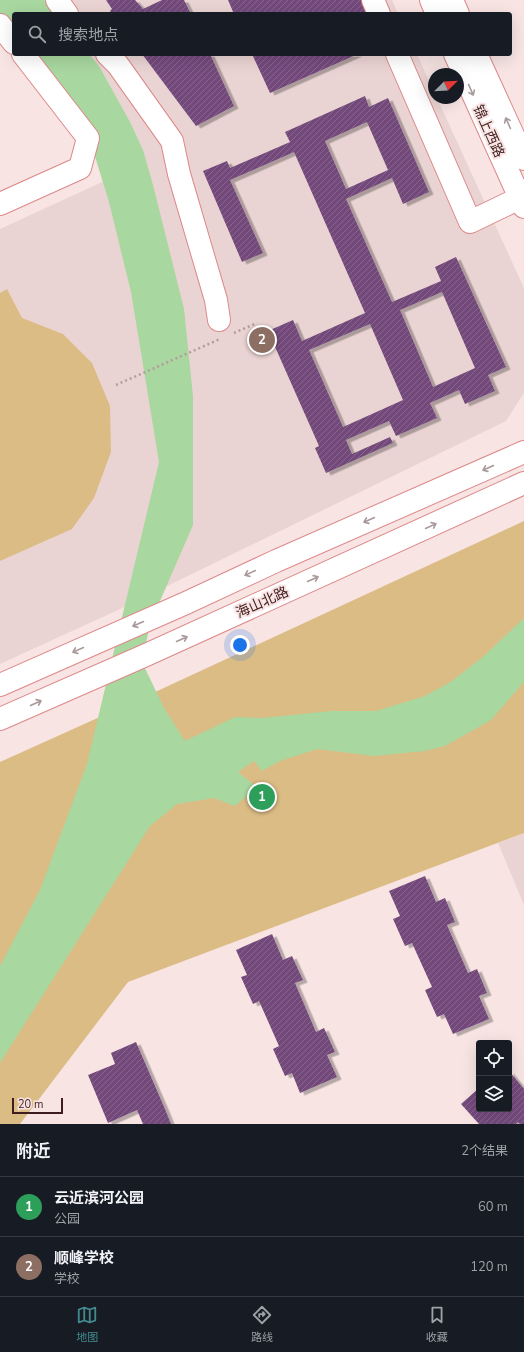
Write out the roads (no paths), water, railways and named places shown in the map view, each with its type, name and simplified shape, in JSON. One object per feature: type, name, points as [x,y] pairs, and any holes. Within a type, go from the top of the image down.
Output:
[{"type":"street","points":[[57,0],[66,12]]},
{"type":"street","points":[[373,0],[378,12]]},
{"type":"street","points":[[431,0],[436,12]]},
{"type":"street","points":[[452,0],[457,12]]},
{"type":"street","points":[[0,25],[12,40]]},
{"type":"street","points":[[0,204],[80,168],[88,138],[25,56]]},
{"type":"street","points":[[109,56],[118,65],[172,141],[179,174],[216,300],[219,320]]},
{"type":"street","points":[[398,56],[470,222],[522,203]]},
{"type":"street","name":"锦上西路","points":[[456,56],[522,203]]},
{"type":"street","name":"锦上西路","points":[[477,56],[524,159]]},
{"type":"street","points":[[0,685],[186,603],[519,452]]},
{"type":"street","name":"海山北路","points":[[0,719],[146,655],[524,484]]},
{"type":"place","name":"顺峰学校","points":[[262,340]]},
{"type":"place","name":"云近滨河公园","points":[[262,797]]}]
